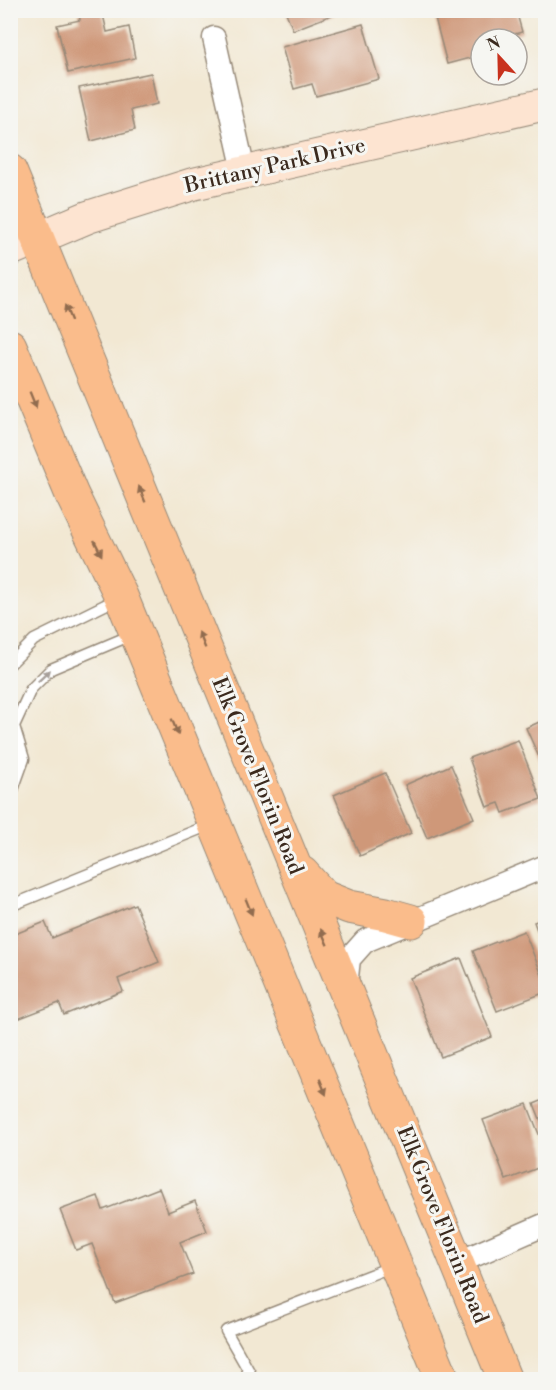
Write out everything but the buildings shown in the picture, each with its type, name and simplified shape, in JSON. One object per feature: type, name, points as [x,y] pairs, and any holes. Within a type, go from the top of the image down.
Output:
[{"type":"main road","name":"Elk Grove Florin Road","points":[[10,171],[24,245],[293,863],[505,1380]]},
{"type":"main road","points":[[10,346],[72,495],[122,596],[443,1380]]},
{"type":"main road","points":[[293,863],[324,897],[349,907],[411,921]]},
{"type":"street","points":[[214,38],[244,171]]},
{"type":"street","name":"Brittany Park Drive","points":[[24,245],[88,217],[129,203],[244,171],[546,104]]},
{"type":"street","points":[[345,987],[348,959],[365,941],[546,866]]},
{"type":"street","points":[[457,1263],[546,1224]]},
{"type":"lane","points":[[10,664],[34,640],[122,596]]},
{"type":"lane","points":[[14,726],[31,689],[51,669],[137,633]]},
{"type":"lane","points":[[10,713],[24,759],[10,798]]},
{"type":"lane","points":[[10,906],[215,823]]},
{"type":"lane","points":[[254,1380],[226,1331],[396,1264]]}]
